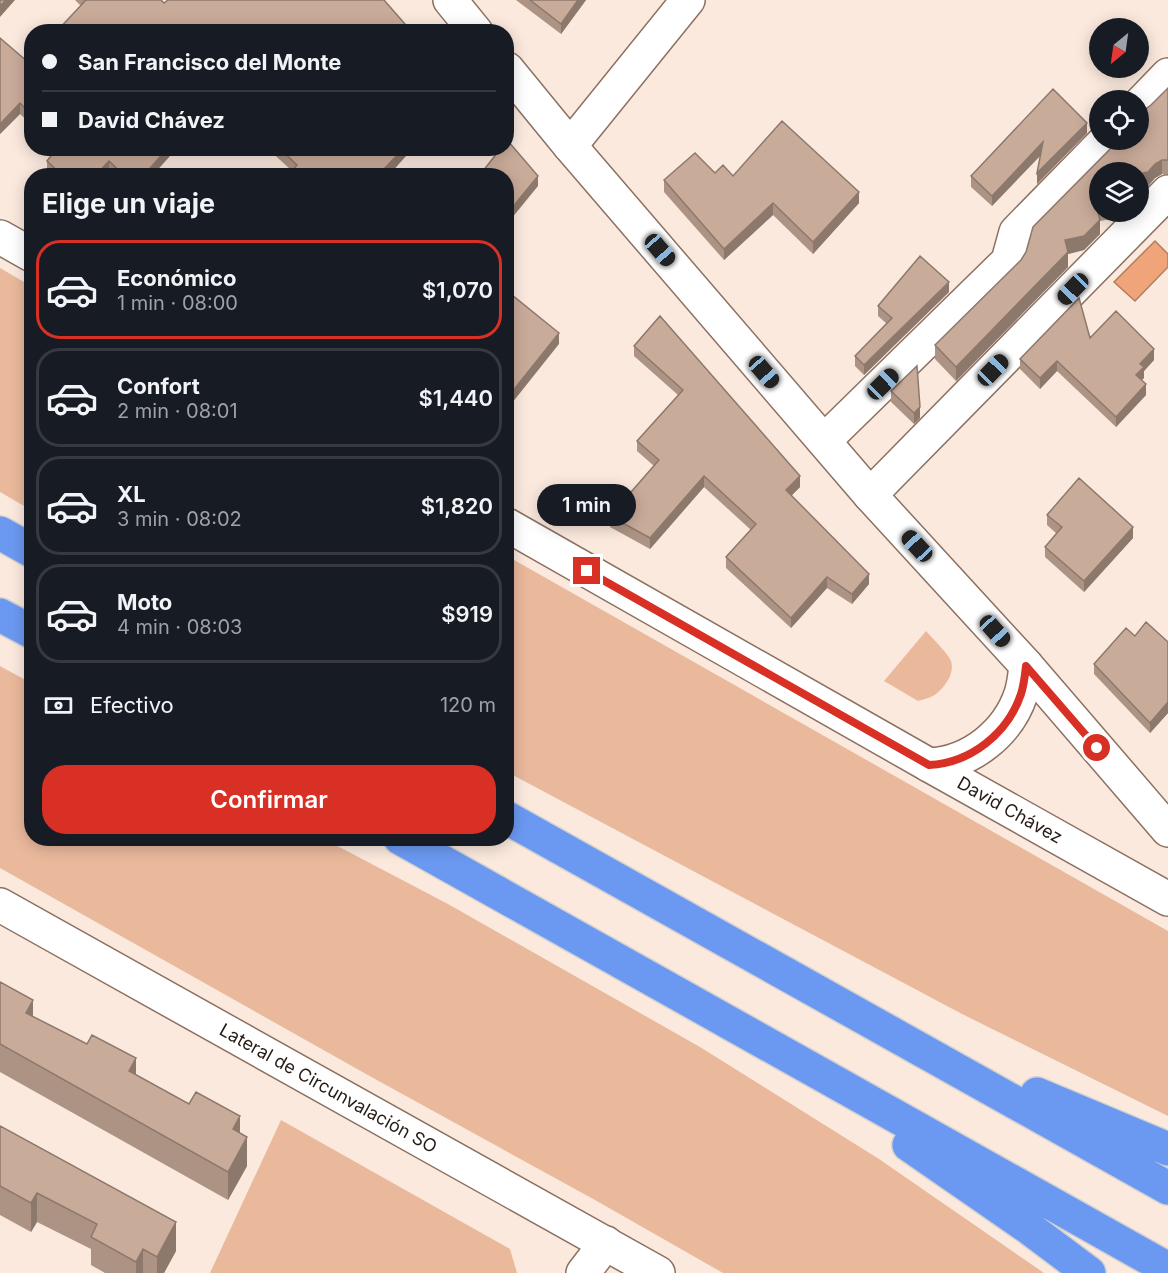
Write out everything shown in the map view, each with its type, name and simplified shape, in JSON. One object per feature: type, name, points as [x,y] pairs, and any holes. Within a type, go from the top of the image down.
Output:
[{"type":"highway","points":[[0,533],[24,546]]},
{"type":"highway","points":[[0,615],[24,628]]},
{"type":"highway","points":[[514,822],[1168,1188]]},
{"type":"highway","points":[[414,846],[1168,1269]]},
{"type":"highway","points":[[740,1028],[1029,1228],[1089,1273]]},
{"type":"highway","points":[[892,1034],[1168,1149]]},
{"type":"street","points":[[450,0],[470,24]]},
{"type":"street","points":[[570,146],[688,0]]},
{"type":"street","points":[[1149,95],[1168,75]]},
{"type":"street","points":[[514,78],[570,146],[870,495],[1026,666],[1168,830]]},
{"type":"street","points":[[824,441],[1008,261],[1016,232],[1096,150]]},
{"type":"street","points":[[870,495],[1168,192]]},
{"type":"street","points":[[0,237],[24,250]]},
{"type":"street","name":"David Chávez","points":[[514,529],[1168,899]]},
{"type":"street","points":[[929,765],[940,765],[962,758],[991,740],[1005,725],[1015,708],[1022,692],[1026,666]]},
{"type":"street","name":"Lateral de Circunvalación SO","points":[[0,905],[658,1273]]},
{"type":"street","points":[[583,1273],[606,1243]]},
{"type":"shaded area","points":[[1155,241],[1168,254],[1168,267],[1135,301],[1114,282]]},
{"type":"shaded area","points":[[0,268],[24,282],[24,506],[0,492]]},
{"type":"shaded area","points":[[514,560],[1168,931],[1168,1116],[962,1014],[514,776]]},
{"type":"shaded area","points":[[926,631],[949,657],[952,670],[946,684],[939,691],[918,701],[884,681]]},
{"type":"shaded area","points":[[0,666],[24,679],[24,846],[337,846],[448,904],[700,1047],[879,1159],[1044,1273],[723,1273],[0,868]]},
{"type":"shaded area","points":[[281,1120],[510,1249],[517,1273],[210,1273]]},
{"type":"building","points":[[86,0],[161,0],[164,3],[168,0],[384,0],[405,24],[64,24]]},
{"type":"building","points":[[530,0],[578,0],[561,24]]},
{"type":"building","points":[[0,38],[24,59],[24,107],[20,103],[0,124]]},
{"type":"building","points":[[1168,88],[1168,160],[1155,164],[1149,171],[1149,162],[1097,162],[1109,150],[1149,150],[1149,106]]},
{"type":"building","points":[[1053,89],[1087,123],[1037,173],[1043,142],[992,196],[971,176]]},
{"type":"building","points":[[782,121],[859,192],[813,242],[773,203],[724,249],[664,180],[695,153],[715,173],[723,165],[733,176]]},
{"type":"building","points":[[514,148],[538,176],[514,205],[514,168],[485,168],[495,156],[514,156]]},
{"type":"building","points":[[51,156],[161,156],[150,168],[116,168],[109,161],[102,168],[54,168],[47,161]]},
{"type":"building","points":[[287,156],[396,156],[385,168],[294,168],[297,165]]},
{"type":"building","points":[[1089,170],[1089,222],[1098,222],[1084,236],[1065,240],[1068,252],[956,367],[935,345],[1021,260],[1026,252],[1033,227]]},
{"type":"building","points":[[920,256],[949,282],[864,365],[855,356],[892,318],[878,306]]},
{"type":"building","points":[[514,297],[559,333],[514,389]]},
{"type":"building","points":[[1079,298],[1090,338],[1116,311],[1154,349],[1140,364],[1144,367],[1136,375],[1146,384],[1116,417],[1057,361],[1040,378],[1020,359]]},
{"type":"building","points":[[660,316],[800,476],[786,490],[869,574],[852,594],[827,577],[791,618],[726,557],[756,524],[704,476],[650,538],[610,516],[659,460],[637,441],[683,390],[634,346]]},
{"type":"building","points":[[917,366],[920,407],[914,413],[891,391]]},
{"type":"building","points":[[1079,478],[1133,527],[1084,581],[1045,547],[1062,527],[1047,515]]},
{"type":"building","points":[[1146,622],[1168,642],[1168,702],[1150,723],[1094,664],[1126,628],[1135,636]]},
{"type":"building","points":[[0,982],[33,1000],[26,1013],[87,1044],[92,1035],[136,1058],[129,1071],[189,1104],[196,1092],[240,1116],[233,1129],[247,1137],[228,1172],[0,1044]]},
{"type":"building","points":[[0,1126],[176,1222],[157,1257],[143,1249],[136,1262],[91,1237],[97,1224],[37,1193],[31,1203],[0,1186]]},
{"type":"route","points":[[587,571],[929,765],[940,765],[962,758],[991,740],[1005,725],[1015,708],[1022,692],[1026,666],[1097,748]]}]
